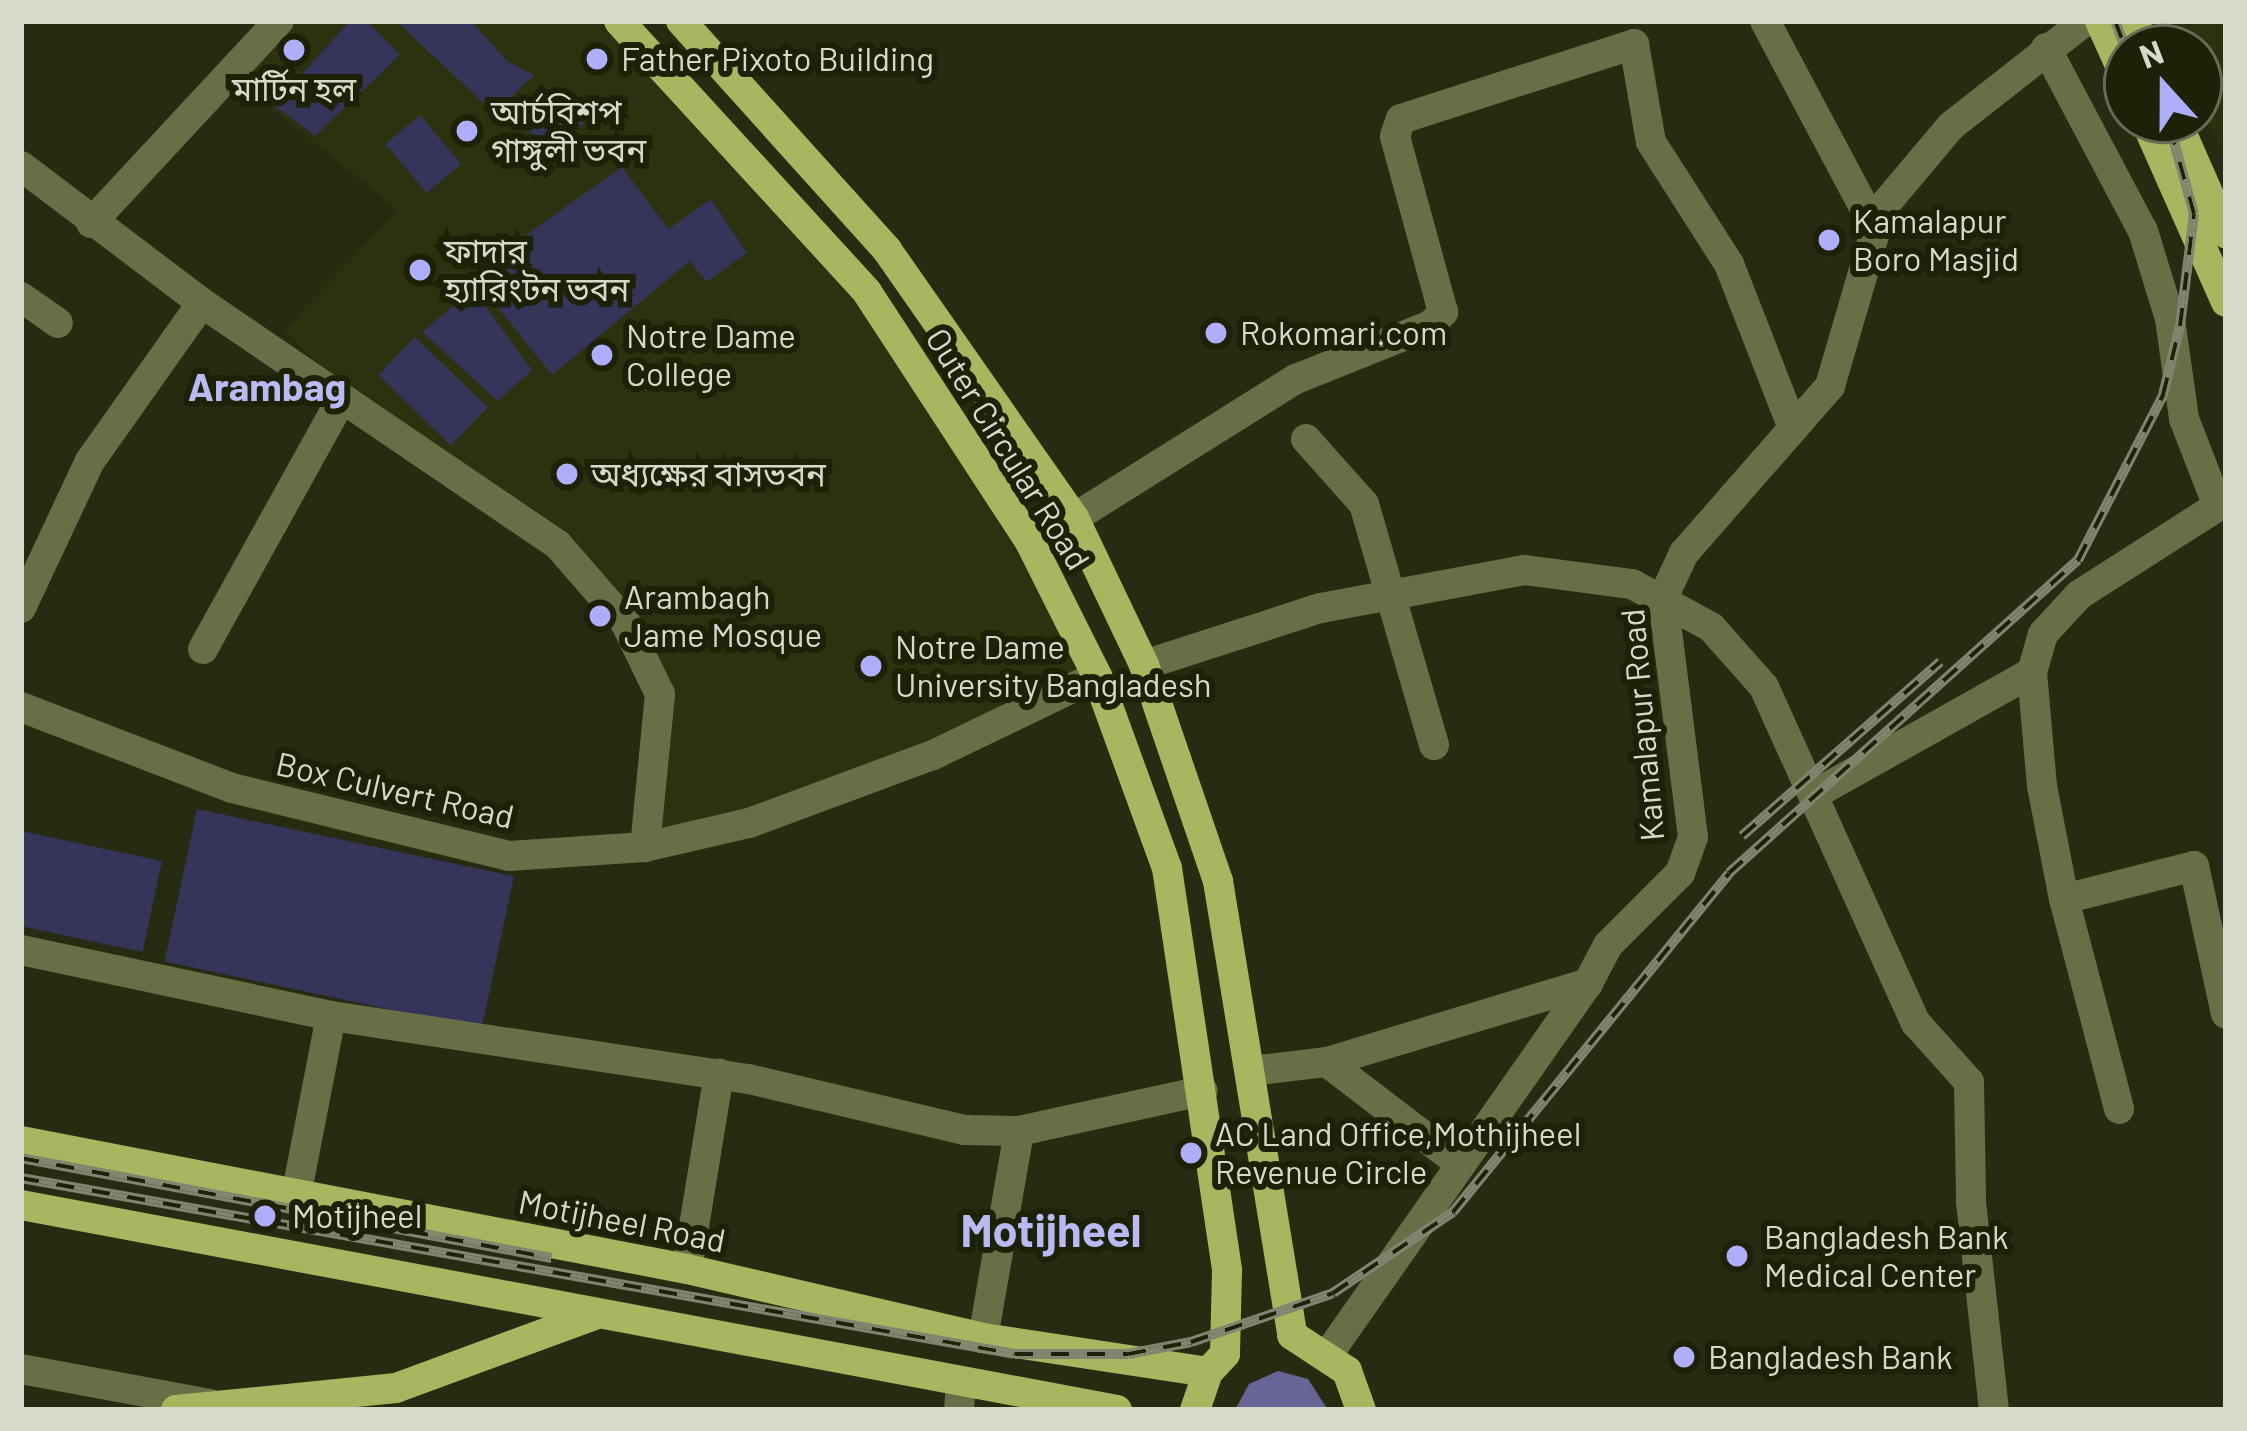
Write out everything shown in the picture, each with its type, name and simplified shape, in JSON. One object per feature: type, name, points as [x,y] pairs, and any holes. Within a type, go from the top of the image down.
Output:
[{"type":"main road","name":"Outer Circular Road","points":[[619,21],[867,292],[1030,542],[1097,676],[1167,868],[1203,1091],[1231,1320],[1195,1410]]},
{"type":"main road","name":"Outer Circular Road","points":[[681,21],[887,250],[1073,518],[1144,665],[1218,881],[1292,1335],[1329,1353]]},
{"type":"main road","points":[[2156,144],[2226,302]]},
{"type":"main road","points":[[2187,144],[2226,234]]},
{"type":"main road","name":"Motijheel Road","points":[[21,1141],[687,1269],[983,1338],[1217,1363]]},
{"type":"main road","points":[[21,1205],[594,1315],[960,1396],[1117,1410]]},
{"type":"main road","points":[[176,1410],[399,1399],[594,1315]]},
{"type":"main road","points":[[1329,1353],[1347,1371],[1361,1410]]},
{"type":"street","points":[[92,223],[279,21]]},
{"type":"street","points":[[1765,21],[1874,226]]},
{"type":"street","name":"Kamalapur Road","points":[[1329,1353],[1458,1162],[1588,983],[1608,945],[1690,855],[1663,598],[1684,553],[1830,386],[1874,226],[1952,126],[2085,21]]},
{"type":"street","points":[[1073,518],[1296,379],[1431,325],[1443,311],[1395,136],[1401,119],[1632,33],[1652,142],[1729,264],[1793,428]]},
{"type":"street","points":[[2046,49],[2143,231],[2170,319],[2184,419],[2218,506],[2079,595],[2042,634],[2032,672],[2042,786],[2064,899],[2120,1109]]},
{"type":"street","points":[[21,166],[202,303],[558,545],[625,622],[660,694],[645,847]]},
{"type":"street","points":[[21,297],[58,323]]},
{"type":"street","points":[[21,608],[89,461],[202,303]]},
{"type":"street","points":[[203,649],[341,400]]},
{"type":"street","points":[[1306,439],[1364,504],[1434,745]]},
{"type":"street","points":[[1144,665],[1390,592],[1525,570],[1581,572],[1663,598],[1742,655],[1815,794],[1916,1023],[1969,1082],[1971,1202],[1994,1410]]},
{"type":"street","points":[[1815,794],[2032,672]]},
{"type":"street","name":"Box Culvert Road","points":[[21,706],[211,781],[349,822],[509,856],[645,847],[749,823],[933,754],[1097,676]]},
{"type":"street","points":[[2064,899],[2194,866],[2226,1014]]},
{"type":"street","points":[[21,950],[331,1016],[719,1074],[965,1130],[1019,1131],[1203,1091]]},
{"type":"street","points":[[1251,1072],[1327,1062],[1588,983]]},
{"type":"street","points":[[296,1196],[331,1016]]},
{"type":"street","points":[[1327,1062],[1458,1162]]},
{"type":"street","points":[[687,1269],[719,1074]]},
{"type":"street","points":[[983,1338],[1019,1131]]},
{"type":"street","points":[[21,1370],[213,1407]]},
{"type":"shaded area","name":"Notre Dame College","points":[[288,21],[598,21],[823,251],[1097,676],[933,755],[645,842],[660,694],[578,557],[334,381],[284,330],[398,210],[235,79]]},
{"type":"shaded area","points":[[350,21],[367,21],[400,55],[315,136],[274,105]]},
{"type":"shaded area","points":[[396,21],[471,21],[507,61],[534,75],[494,113]]},
{"type":"shaded area","points":[[2226,21],[2226,160],[2219,144],[2223,144],[2223,24],[2168,24]]},
{"type":"shaded area","points":[[550,92],[584,123],[555,155],[521,124]]},
{"type":"shaded area","points":[[420,115],[461,164],[427,193],[386,144]]},
{"type":"shaded area","points":[[622,167],[668,229],[711,199],[747,253],[706,282],[690,261],[552,375],[471,274]]},
{"type":"shaded area","points":[[473,289],[532,370],[498,401],[422,332]]},
{"type":"shaded area","points":[[415,337],[488,407],[451,445],[378,375]]},
{"type":"shaded area","points":[[197,809],[514,876],[481,1029],[165,962]]},
{"type":"shaded area","points":[[21,831],[162,861],[143,952],[21,926]]},
{"type":"water","points":[[1278,1371],[1308,1379],[1328,1410],[1235,1410],[1249,1384]]},
{"type":"railway","points":[[21,1178],[1015,1354],[1128,1354],[1191,1342],[1333,1293],[1453,1212],[1729,873],[2078,560],[2163,395],[2180,326],[2194,214],[2175,144]]},
{"type":"railway","points":[[1742,836],[1940,662]]},
{"type":"railway","points":[[21,1158],[552,1258]]},
{"type":"place","name":"মার্টিন হল","points":[[294,50]]},
{"type":"place","name":"Father Pixoto Building","points":[[597,59]]},
{"type":"place","name":"আর্চবিশপ গাঙ্গুলী ভবন","points":[[467,131]]},
{"type":"place","name":"Kamalapur Boro Masjid","points":[[1829,240]]},
{"type":"place","name":"ফাদার হ্যারিংটন ভবন","points":[[420,270]]},
{"type":"place","name":"Rokomari.com","points":[[1216,333]]},
{"type":"place","name":"Notre Dame College","points":[[602,355]]},
{"type":"place","name":"অধ্যক্ষের বাসভবন","points":[[567,474]]},
{"type":"place","name":"Arambagh Jame Mosque","points":[[600,616]]},
{"type":"place","name":"Notre Dame University Bangladesh","points":[[871,666]]},
{"type":"place","name":"AC Land Office,Mothijheel Revenue Circle","points":[[1191,1153]]},
{"type":"place","name":"Motijheel","points":[[265,1216]]},
{"type":"place","name":"Bangladesh Bank Medical Center","points":[[1737,1256]]},
{"type":"place","name":"Bangladesh Bank","points":[[1684,1357]]},
{"type":"district","name":"Arambag","points":[[267,386]]},
{"type":"district","name":"Motijheel","points":[[1051,1230]]}]
